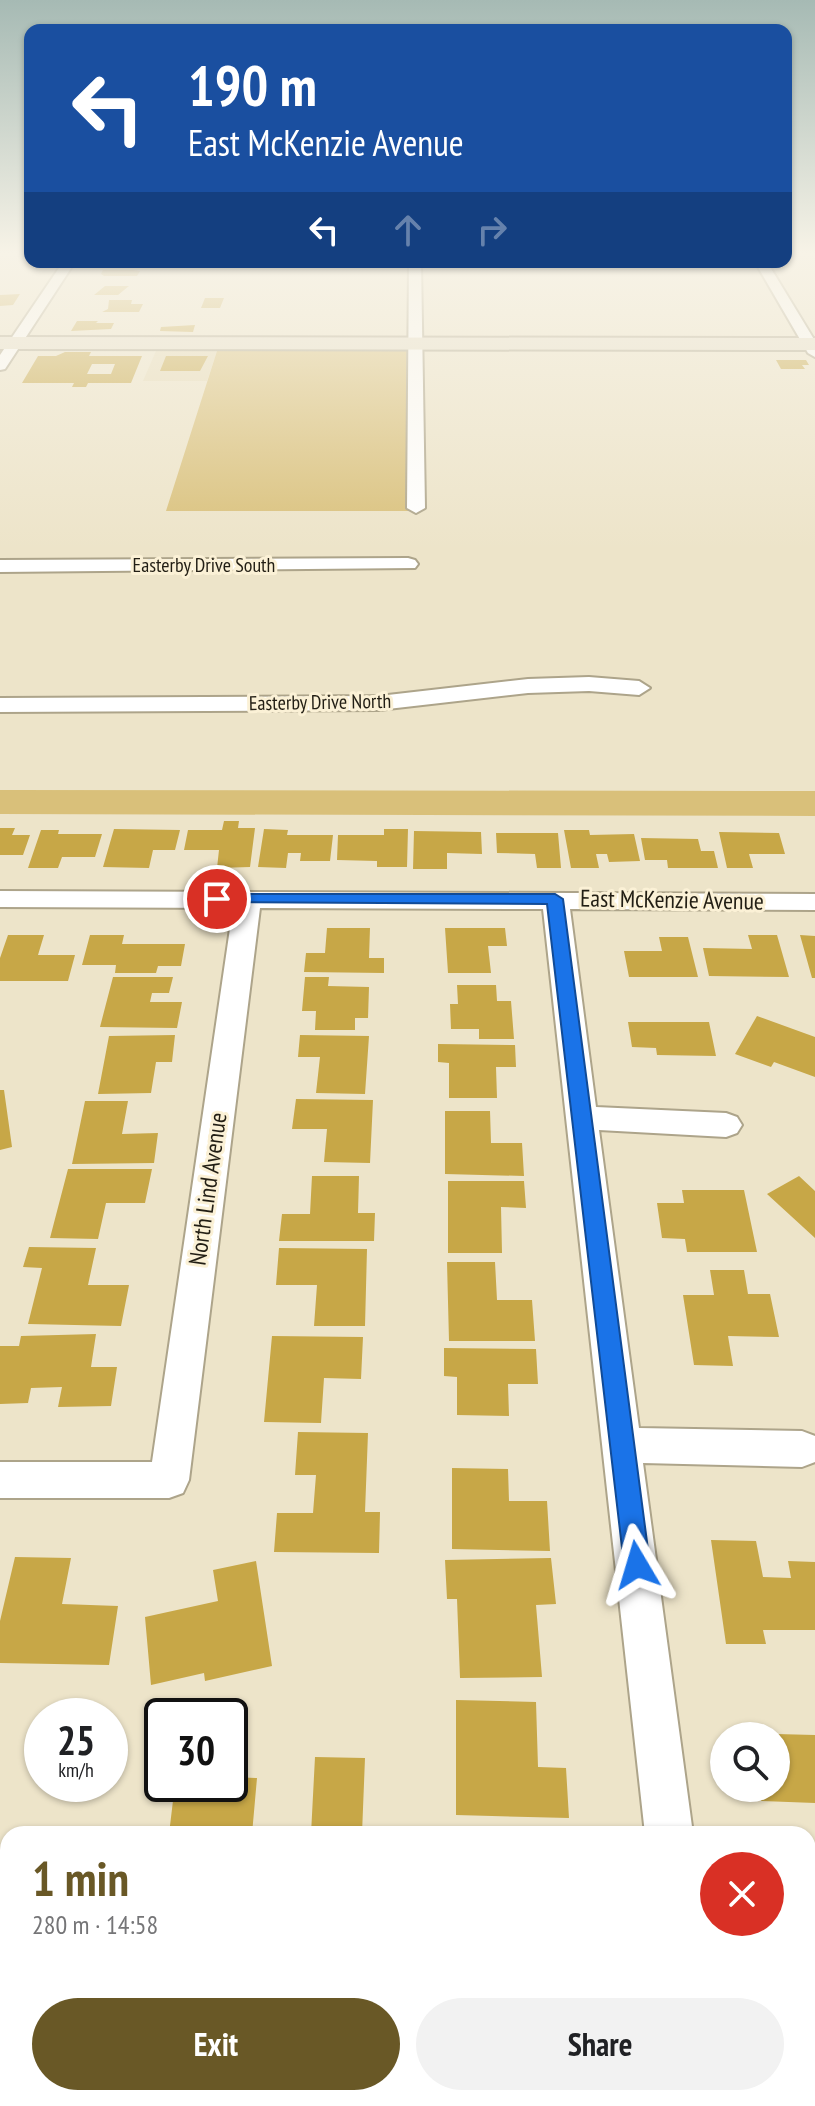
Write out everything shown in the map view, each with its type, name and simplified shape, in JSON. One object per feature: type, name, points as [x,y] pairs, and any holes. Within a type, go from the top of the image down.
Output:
[{"type":"street","points":[[413,353],[416,508]]},
{"type":"street","name":"Easterby Drive South","points":[[0,566],[408,564]]},
{"type":"street","name":"Easterby Drive North","points":[[0,705],[379,703],[528,686],[589,684],[639,688]]},
{"type":"street","name":"East McKenzie Avenue","points":[[0,899],[815,902]]},
{"type":"street","name":"North Lind Avenue","points":[[0,1480],[169,1480],[248,899]]},
{"type":"street","points":[[555,899],[668,1826]]},
{"type":"street","points":[[581,1118],[726,1125]]},
{"type":"street","points":[[623,1445],[802,1449]]},
{"type":"shaded area","points":[[155,353],[216,353],[207,381],[143,381]]},
{"type":"shaded area","points":[[216,353],[412,353],[411,511],[166,511]]},
{"type":"shaded area","points":[[0,790],[815,791],[815,816],[0,814]]},
{"type":"building","points":[[90,353],[89,356],[142,356],[131,383],[88,383],[86,387],[72,387],[74,383],[22,383],[38,356]],"holes":[[[92,364],[115,364],[111,374],[87,374]]]},
{"type":"building","points":[[166,356],[208,356],[200,371],[160,371]]},
{"type":"building","points":[[776,360],[806,360],[809,365],[802,365],[805,369],[781,369]]},
{"type":"building","points":[[224,821],[239,821],[238,828],[255,828],[250,867],[217,868],[219,850],[184,850],[188,830],[222,830]]},
{"type":"building","points":[[0,828],[15,828],[12,835],[30,835],[23,855],[0,855]]},
{"type":"building","points":[[114,829],[180,830],[175,850],[153,850],[149,868],[103,867]]},
{"type":"building","points":[[264,829],[288,830],[287,835],[333,835],[330,861],[300,861],[301,853],[288,853],[286,868],[258,867]]},
{"type":"building","points":[[384,829],[408,829],[407,867],[377,867],[377,861],[337,860],[338,835],[384,835]]},
{"type":"building","points":[[41,830],[59,830],[58,834],[102,834],[95,857],[62,857],[58,868],[28,868]]},
{"type":"building","points":[[564,830],[589,830],[590,835],[634,834],[640,861],[609,862],[607,854],[596,854],[599,868],[571,868]]},
{"type":"building","points":[[414,831],[481,832],[482,854],[447,853],[447,869],[413,869]]},
{"type":"building","points":[[719,832],[779,833],[785,854],[749,854],[753,868],[727,868]]},
{"type":"building","points":[[496,833],[558,833],[561,868],[537,868],[535,854],[497,853]]},
{"type":"building","points":[[641,838],[698,839],[701,851],[714,851],[718,868],[668,868],[667,860],[645,860]]},
{"type":"building","points":[[327,928],[370,928],[369,958],[384,958],[384,973],[304,972],[306,953],[325,953]]},
{"type":"building","points":[[445,928],[505,928],[507,946],[488,946],[491,973],[448,973]]},
{"type":"building","points":[[8,935],[44,935],[38,955],[75,955],[68,981],[0,981],[0,958]]},
{"type":"building","points":[[90,935],[124,935],[122,944],[185,944],[181,966],[158,966],[156,973],[115,973],[116,965],[82,965]]},
{"type":"building","points":[[748,935],[777,935],[789,977],[709,976],[703,948],[752,949]]},
{"type":"building","points":[[800,935],[815,936],[815,978],[812,978]]},
{"type":"building","points":[[659,937],[688,937],[698,977],[629,977],[624,951],[662,951]]},
{"type":"building","points":[[113,977],[173,977],[169,993],[152,993],[150,1002],[182,1002],[177,1028],[100,1027]]},
{"type":"building","points":[[305,977],[329,977],[328,986],[369,987],[368,1018],[355,1018],[355,1030],[315,1030],[316,1011],[302,1011]]},
{"type":"building","points":[[457,985],[496,985],[497,1001],[511,1001],[514,1039],[479,1039],[479,1029],[451,1029],[450,1004],[458,1004]]},
{"type":"building","points":[[757,1016],[815,1037],[815,1077],[774,1062],[771,1067],[735,1054]]},
{"type":"building","points":[[628,1022],[709,1022],[716,1056],[657,1055],[656,1048],[632,1047]]},
{"type":"building","points":[[175,1035],[172,1062],[156,1062],[151,1093],[98,1094],[109,1036]]},
{"type":"building","points":[[300,1035],[369,1036],[365,1094],[316,1093],[320,1057],[298,1057]]},
{"type":"building","points":[[438,1044],[515,1045],[516,1067],[496,1067],[497,1098],[449,1098],[449,1063],[438,1062]]},
{"type":"building","points":[[0,1090],[4,1090],[12,1147],[0,1150]]},
{"type":"building","points":[[296,1099],[373,1100],[370,1163],[324,1162],[327,1129],[292,1129]]},
{"type":"building","points":[[85,1101],[128,1101],[122,1134],[158,1133],[154,1163],[72,1164]]},
{"type":"building","points":[[445,1111],[490,1111],[491,1143],[522,1143],[524,1176],[445,1174]]},
{"type":"building","points":[[68,1169],[152,1169],[145,1203],[106,1203],[98,1239],[50,1238]]},
{"type":"building","points":[[312,1176],[359,1176],[358,1213],[375,1213],[374,1241],[279,1241],[282,1214],[310,1214]]},
{"type":"building","points":[[799,1176],[815,1191],[815,1238],[767,1194]]},
{"type":"building","points":[[448,1181],[524,1181],[526,1208],[501,1207],[502,1253],[448,1253]]},
{"type":"building","points":[[682,1190],[744,1190],[757,1252],[687,1252],[685,1239],[662,1238],[657,1203],[684,1203]]},
{"type":"building","points":[[29,1247],[96,1248],[88,1285],[129,1285],[121,1326],[28,1324],[42,1268],[23,1267]]},
{"type":"building","points":[[279,1248],[367,1249],[365,1326],[314,1326],[317,1285],[276,1285]]},
{"type":"building","points":[[447,1262],[495,1262],[497,1300],[532,1300],[535,1341],[449,1341]]},
{"type":"building","points":[[710,1270],[744,1270],[748,1294],[770,1294],[779,1337],[728,1336],[733,1366],[694,1365],[683,1295],[714,1295]]},
{"type":"building","points":[[96,1334],[91,1367],[117,1367],[111,1406],[58,1407],[62,1387],[31,1388],[28,1403],[0,1404],[0,1346],[19,1346],[21,1336]]},
{"type":"building","points":[[272,1336],[363,1337],[361,1379],[324,1378],[321,1423],[264,1422]]},
{"type":"building","points":[[444,1348],[536,1349],[538,1384],[508,1384],[509,1416],[457,1415],[457,1377],[444,1376]]},
{"type":"building","points":[[298,1432],[368,1433],[365,1512],[380,1512],[379,1553],[274,1552],[277,1513],[313,1513],[316,1475],[295,1475]]},
{"type":"building","points":[[452,1468],[508,1469],[509,1501],[547,1501],[550,1551],[452,1549]]},
{"type":"building","points":[[711,1540],[756,1541],[763,1577],[791,1578],[788,1561],[815,1562],[815,1630],[763,1630],[766,1644],[726,1644]]},
{"type":"building","points":[[15,1557],[71,1558],[62,1604],[118,1606],[109,1665],[0,1663],[0,1621]]},
{"type":"building","points":[[551,1558],[556,1604],[536,1605],[542,1677],[460,1678],[457,1599],[447,1599],[445,1560]]},
{"type":"building","points":[[256,1561],[272,1666],[205,1681],[204,1673],[151,1685],[145,1617],[218,1601],[213,1570]]},
{"type":"building","points":[[456,1700],[536,1702],[538,1767],[566,1768],[569,1818],[456,1815]]},
{"type":"building","points":[[790,1734],[815,1735],[815,1803],[788,1802]]},
{"type":"building","points":[[315,1757],[365,1758],[362,1826],[311,1826]]},
{"type":"building","points":[[248,1778],[257,1778],[253,1826],[170,1826],[173,1802],[248,1802]]},
{"type":"route","points":[[217,899],[555,899],[637,1565]]}]
